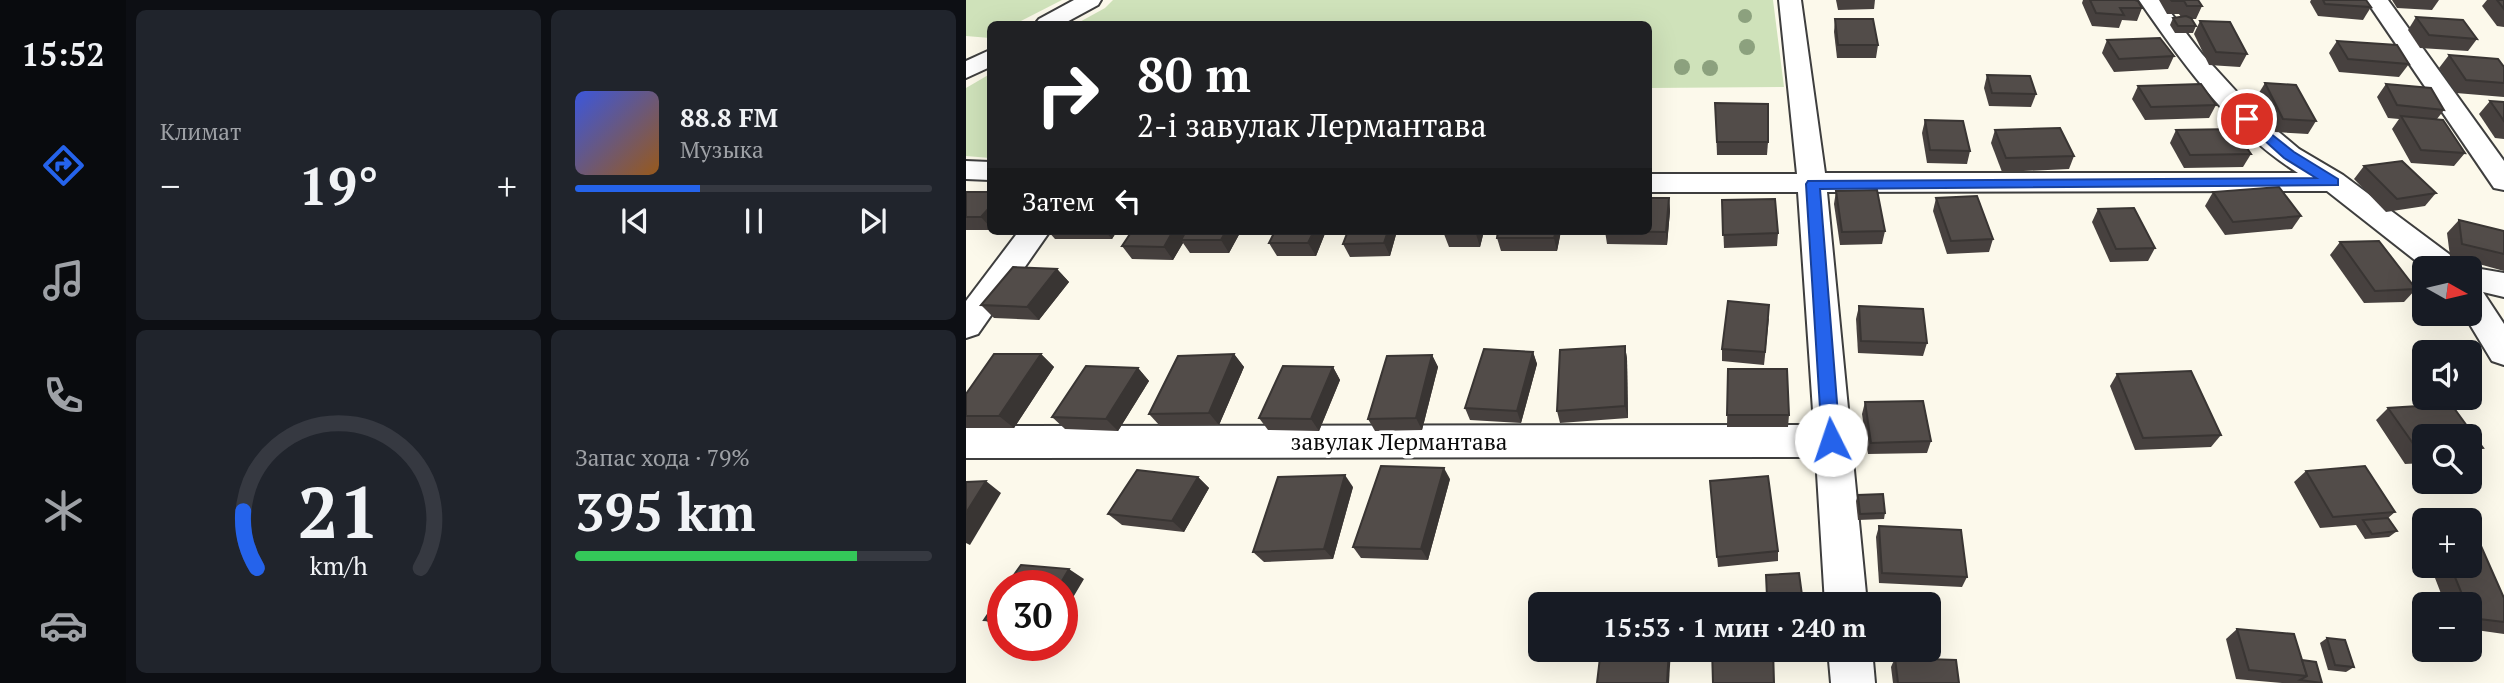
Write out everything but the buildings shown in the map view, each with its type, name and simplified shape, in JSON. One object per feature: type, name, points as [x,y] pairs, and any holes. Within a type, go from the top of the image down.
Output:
[{"type":"street","points":[[1052,21],[1090,0]]},
{"type":"street","points":[[1790,0],[1812,184],[1845,592]]},
{"type":"street","points":[[2150,0],[2193,59],[2247,119],[2289,155],[2333,182],[2430,256]]},
{"type":"street","points":[[2377,0],[2504,181]]},
{"type":"street","points":[[966,71],[987,59]]},
{"type":"street","points":[[966,170],[987,171]]},
{"type":"street","points":[[1652,183],[2333,182]]},
{"type":"street","points":[[966,324],[1032,235]]},
{"type":"street","points":[[2482,281],[2504,285]]},
{"type":"street","points":[[2482,317],[2504,352]]},
{"type":"street","name":"завулак Лермантава","points":[[966,442],[1831,440]]},
{"type":"street","points":[[1851,662],[1853,683]]},
{"type":"green space","points":[[966,0],[1062,0],[1021,21],[987,21],[987,38],[966,36]]},
{"type":"green space","points":[[1113,0],[1773,0],[1784,87],[1652,88],[1652,21],[1081,21],[1105,8]]},
{"type":"green space","points":[[987,76],[987,158],[966,156],[966,88]]},
{"type":"route","points":[[1831,440],[1812,184],[2333,182],[2289,155],[2247,119]]}]
